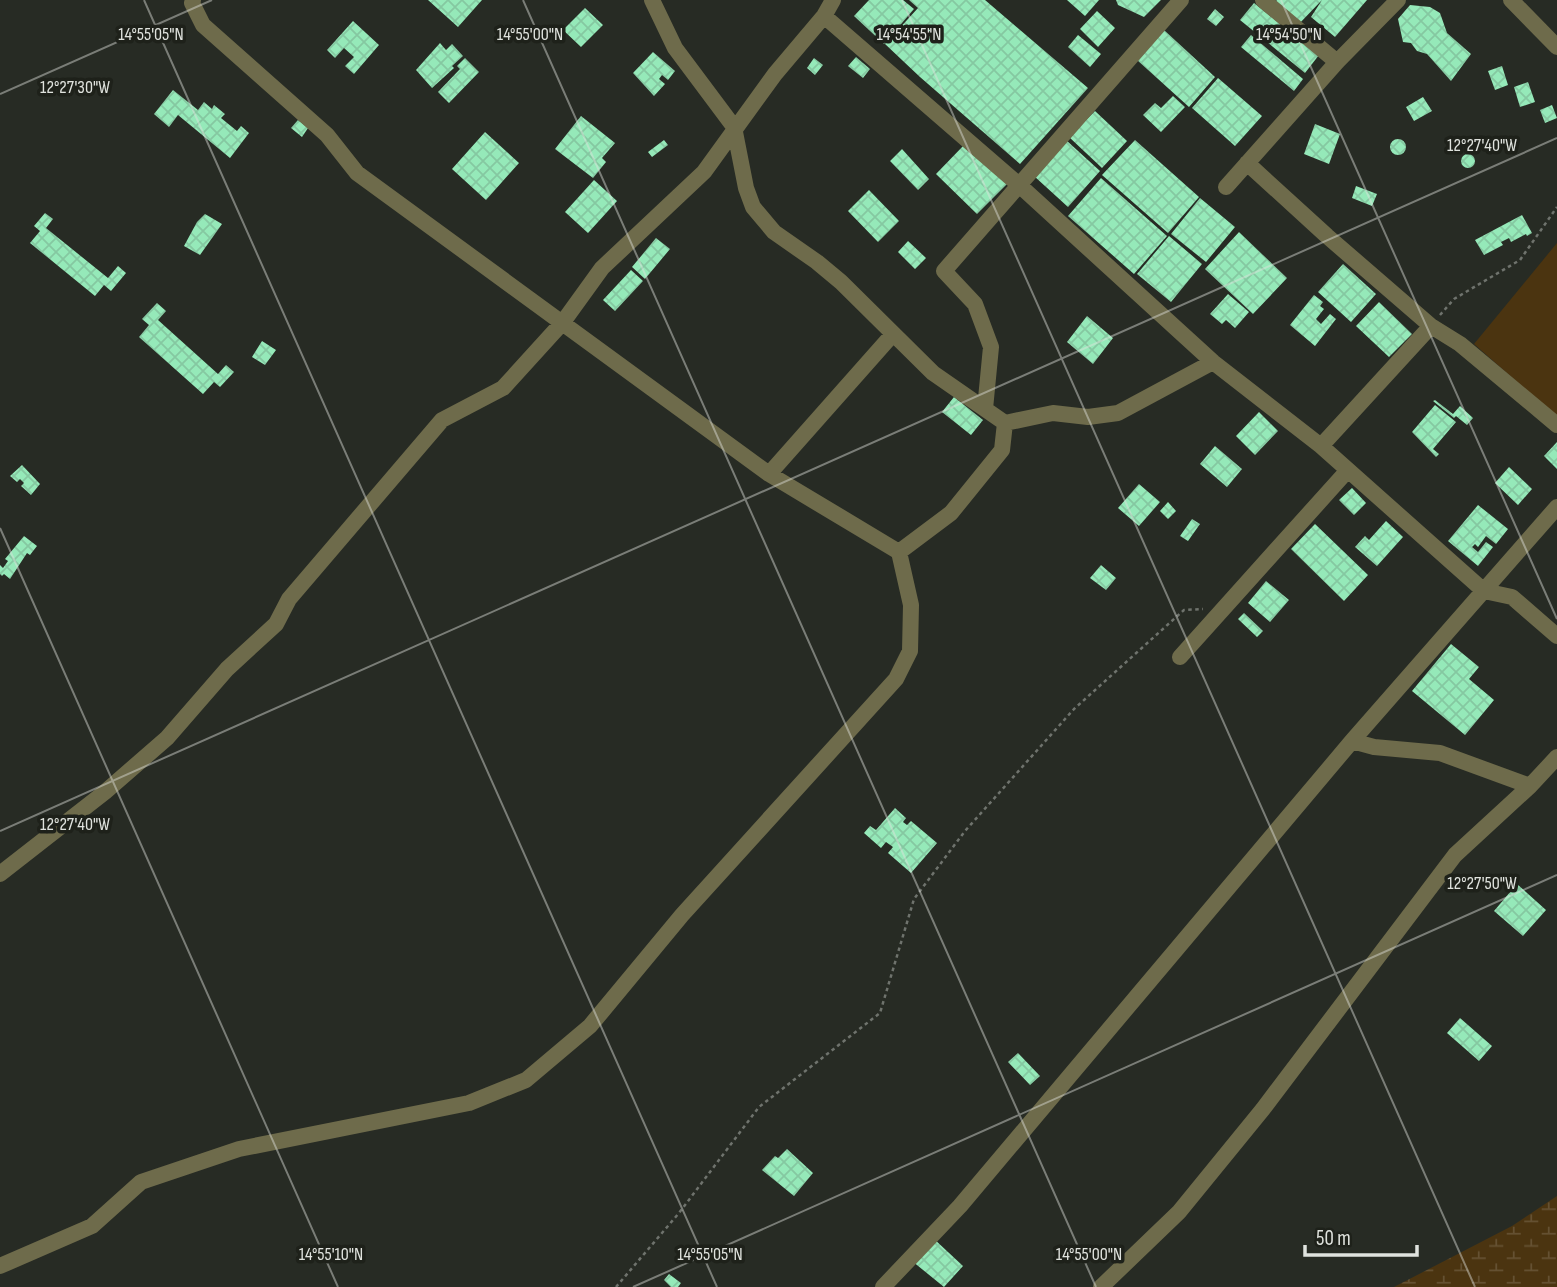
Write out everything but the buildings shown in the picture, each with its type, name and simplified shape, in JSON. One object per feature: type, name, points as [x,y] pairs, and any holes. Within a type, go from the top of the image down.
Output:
[{"type":"street","points":[[0,1266],[92,1226],[141,1182],[239,1149],[468,1103],[526,1080],[590,1026],[682,915],[897,679],[910,652],[911,605],[899,552],[769,474],[357,173],[327,135],[203,25],[192,0]]},
{"type":"street","points":[[652,0],[675,48],[734,127],[746,188],[753,207],[774,232],[825,268],[933,373],[1005,423],[1054,413],[1088,417],[1118,413],[1213,362]]},
{"type":"street","points":[[0,874],[106,792],[167,738],[227,669],[276,624],[289,599],[442,420],[503,388],[563,322],[602,268],[704,172],[734,127],[824,16],[832,0]]},
{"type":"street","points":[[985,409],[991,347],[975,304],[944,271],[1181,0]]},
{"type":"street","points":[[1263,0],[1338,62]]},
{"type":"street","points":[[1226,187],[1338,62],[1398,0]]},
{"type":"street","points":[[1511,0],[1557,47]]},
{"type":"street","points":[[824,16],[1019,185],[1213,362],[1321,446],[1484,591],[1512,597],[1557,636]]},
{"type":"street","points":[[1247,163],[1431,326],[1460,344],[1557,425]]},
{"type":"street","points":[[1321,446],[1431,326]]},
{"type":"street","points":[[769,474],[893,334]]},
{"type":"street","points":[[899,552],[951,513],[1002,450],[1005,423]]},
{"type":"street","points":[[1180,657],[1348,470]]},
{"type":"street","points":[[883,1287],[960,1206],[1352,741],[1557,507]]},
{"type":"street","points":[[1352,741],[1374,747],[1440,753],[1530,786]]},
{"type":"street","points":[[1101,1287],[1179,1212],[1272,1098],[1455,855],[1530,786],[1557,757]]},
{"type":"path","points":[[1431,326],[1454,299],[1520,260],[1557,207]]},
{"type":"path","points":[[616,1287],[679,1213],[759,1107],[880,1013],[914,899],[965,831],[1065,719],[1184,610],[1224,608]]},
{"type":"green space","points":[[1557,243],[1557,417],[1474,344]]},
{"type":"green space","points":[[1557,1196],[1557,1287],[1394,1287],[1512,1226]]}]
